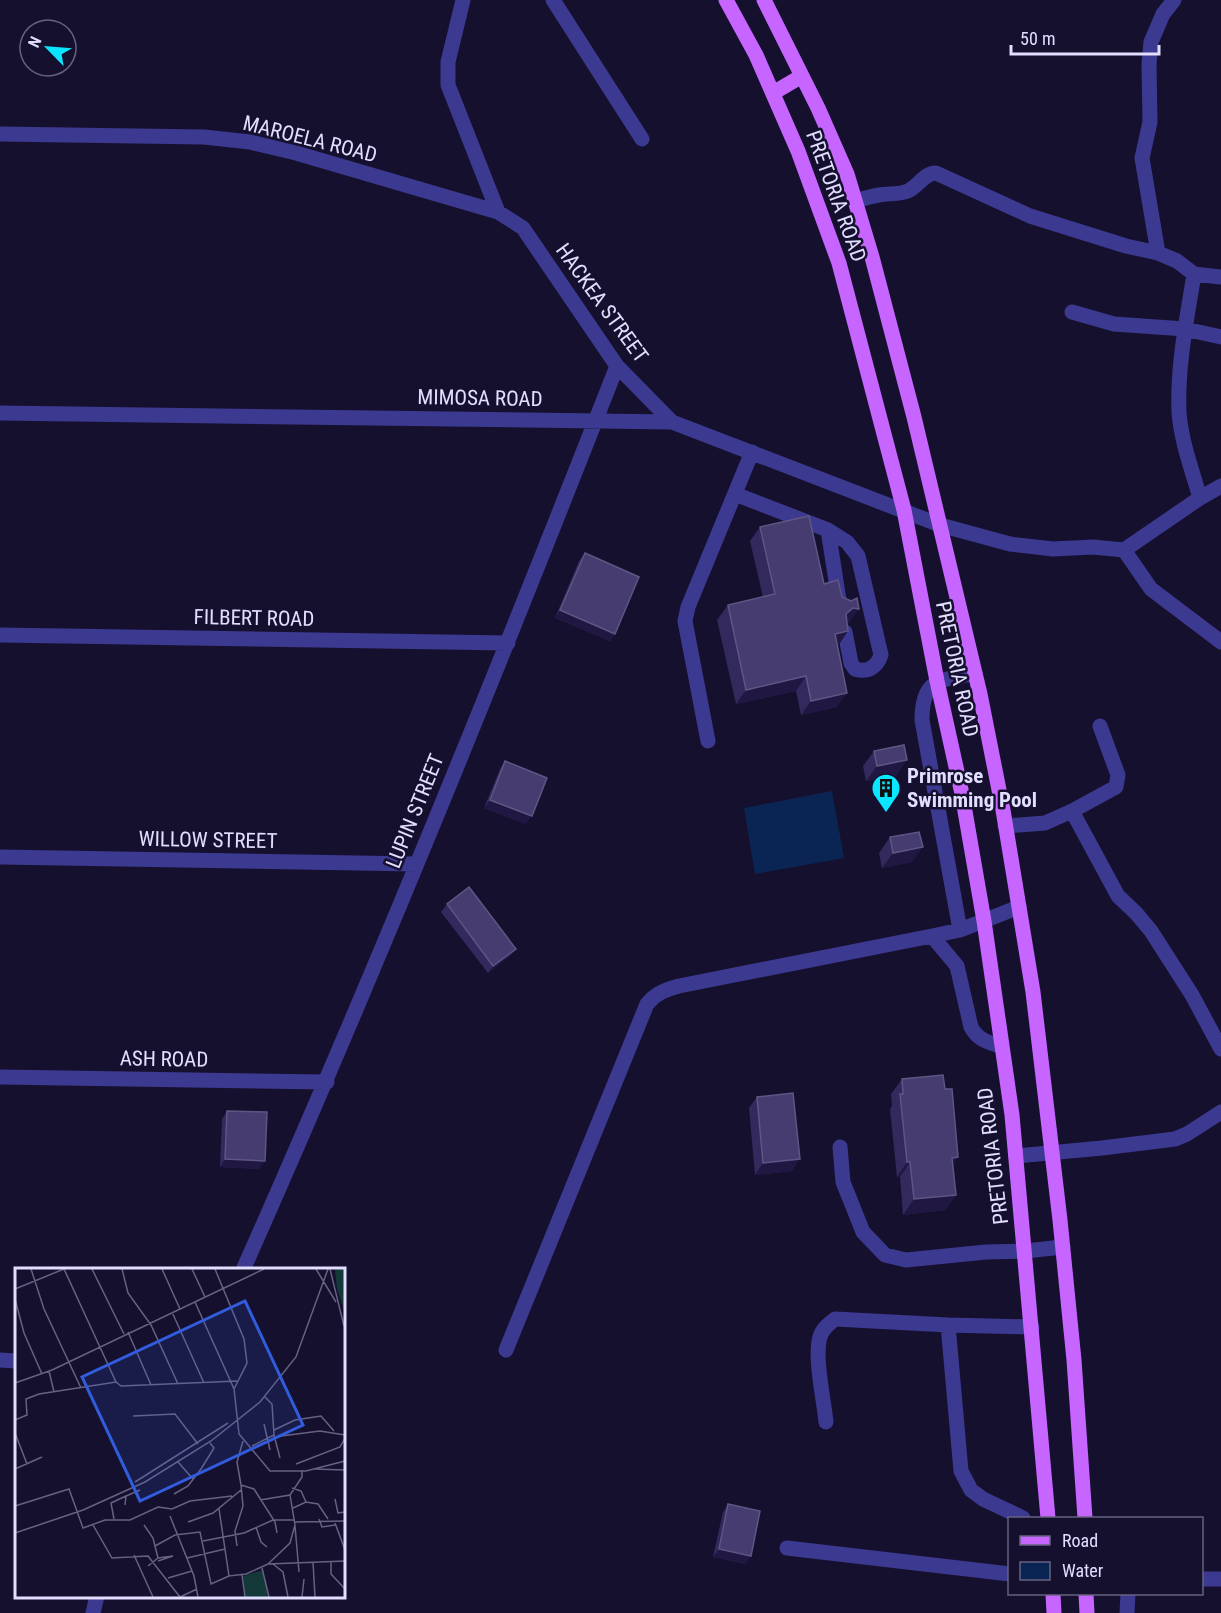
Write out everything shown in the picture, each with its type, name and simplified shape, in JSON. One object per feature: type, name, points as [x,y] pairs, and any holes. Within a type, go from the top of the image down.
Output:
[{"type":"main road","name":"PRETORIA ROAD","points":[[726,0],[756,55],[798,151],[839,263],[904,510],[937,681],[962,794],[984,921],[1016,1156],[1048,1517]]},
{"type":"main road","name":"PRETORIA ROAD","points":[[764,0],[847,174],[872,257],[908,394],[975,673],[1005,826],[1033,992],[1063,1248],[1074,1360],[1085,1517]]},
{"type":"main road","points":[[773,93],[802,76]]},
{"type":"main road","points":[[1053,1595],[1054,1613]]},
{"type":"main road","points":[[1086,1595],[1087,1613]]},
{"type":"street","points":[[463,0],[448,62],[448,85],[498,212]]},
{"type":"street","points":[[553,0],[642,139]]},
{"type":"street","points":[[1158,253],[1142,158],[1150,122],[1151,42],[1163,14],[1174,0]]},
{"type":"street","name":"MAROELA ROAD","points":[[0,134],[204,137],[250,142],[307,156],[498,212]]},
{"type":"street","points":[[855,201],[880,194],[908,191],[918,185],[925,176],[936,173],[1030,216],[1126,246],[1158,253],[1177,261],[1194,274],[1221,277]]},
{"type":"street","name":"HACKEA STREET","points":[[498,212],[523,228],[617,366],[672,422]]},
{"type":"street","points":[[1194,274],[1185,329],[1179,412],[1183,437],[1200,498]]},
{"type":"street","points":[[1072,312],[1114,324],[1185,329],[1221,336]]},
{"type":"street","name":"LUPIN STREET","points":[[243,1268],[327,1082],[508,643],[617,366]]},
{"type":"street","name":"MIMOSA ROAD","points":[[0,413],[672,422],[940,525],[1010,544],[1053,549],[1093,547],[1124,550]]},
{"type":"street","points":[[708,741],[685,621],[688,607],[752,452]]},
{"type":"street","points":[[1221,486],[1124,550],[1151,589],[1221,642]]},
{"type":"street","points":[[735,494],[828,530],[847,542],[858,556],[881,655],[873,669],[860,671],[855,669],[851,663],[845,632]]},
{"type":"street","points":[[828,530],[840,606]]},
{"type":"street","name":"FILBERT ROAD","points":[[0,635],[508,643]]},
{"type":"street","points":[[960,930],[922,720],[922,704],[925,692],[937,681],[975,673]]},
{"type":"street","points":[[1005,826],[1045,823],[1109,792],[1117,784],[1118,775],[1100,726]]},
{"type":"street","points":[[1072,811],[1118,896],[1136,913],[1150,931],[1192,995],[1221,1049]]},
{"type":"street","name":"WILLOW STREET","points":[[0,857],[416,864]]},
{"type":"street","points":[[506,1350],[647,1004],[653,996],[679,986],[960,930],[1019,907]]},
{"type":"street","points":[[932,936],[957,966],[971,1027],[975,1035],[982,1040],[1001,1046]]},
{"type":"street","name":"ASH ROAD","points":[[0,1077],[327,1082]]},
{"type":"street","points":[[1016,1156],[1175,1138],[1187,1134],[1221,1113]]},
{"type":"street","points":[[840,1147],[843,1182],[863,1232],[885,1255],[906,1260],[986,1252],[1063,1248]]},
{"type":"street","points":[[826,1422],[818,1352],[820,1337],[825,1327],[835,1319],[1032,1327]]},
{"type":"street","points":[[948,1325],[961,1471],[970,1490],[983,1499],[1021,1517]]},
{"type":"street","points":[[787,1548],[1008,1574]]},
{"type":"street","points":[[1203,1579],[1221,1579]]},
{"type":"street","points":[[1127,1613],[1128,1595]]},
{"type":"street","points":[[93,1613],[97,1598]]},
{"type":"water","points":[[832,791],[844,858],[755,874],[744,808]]},
{"type":"building","points":[[809,516],[824,584],[838,580],[842,597],[851,601],[857,598],[859,609],[853,608],[846,614],[848,631],[835,634],[847,693],[811,701],[806,676],[746,690],[728,605],[775,594],[760,527]]},
{"type":"building","points":[[585,553],[639,577],[615,634],[560,610]]},
{"type":"building","points":[[904,745],[907,760],[877,766],[874,751]]},
{"type":"building","points":[[505,761],[547,778],[532,816],[490,800]]},
{"type":"building","points":[[919,832],[923,847],[893,853],[890,837]]},
{"type":"building","points":[[469,887],[516,949],[493,966],[447,904]]},
{"type":"building","points":[[943,1075],[945,1089],[952,1089],[958,1157],[952,1158],[956,1195],[914,1199],[910,1162],[907,1162],[900,1094],[903,1094],[902,1079]]},
{"type":"building","points":[[793,1093],[800,1159],[763,1163],[757,1097]]},
{"type":"building","points":[[227,1111],[267,1112],[265,1161],[225,1159]]},
{"type":"building","points":[[728,1504],[760,1511],[751,1556],[719,1549]]},
{"type":"place","name":"Primrose Swimming Pool","points":[[886,814]]}]
